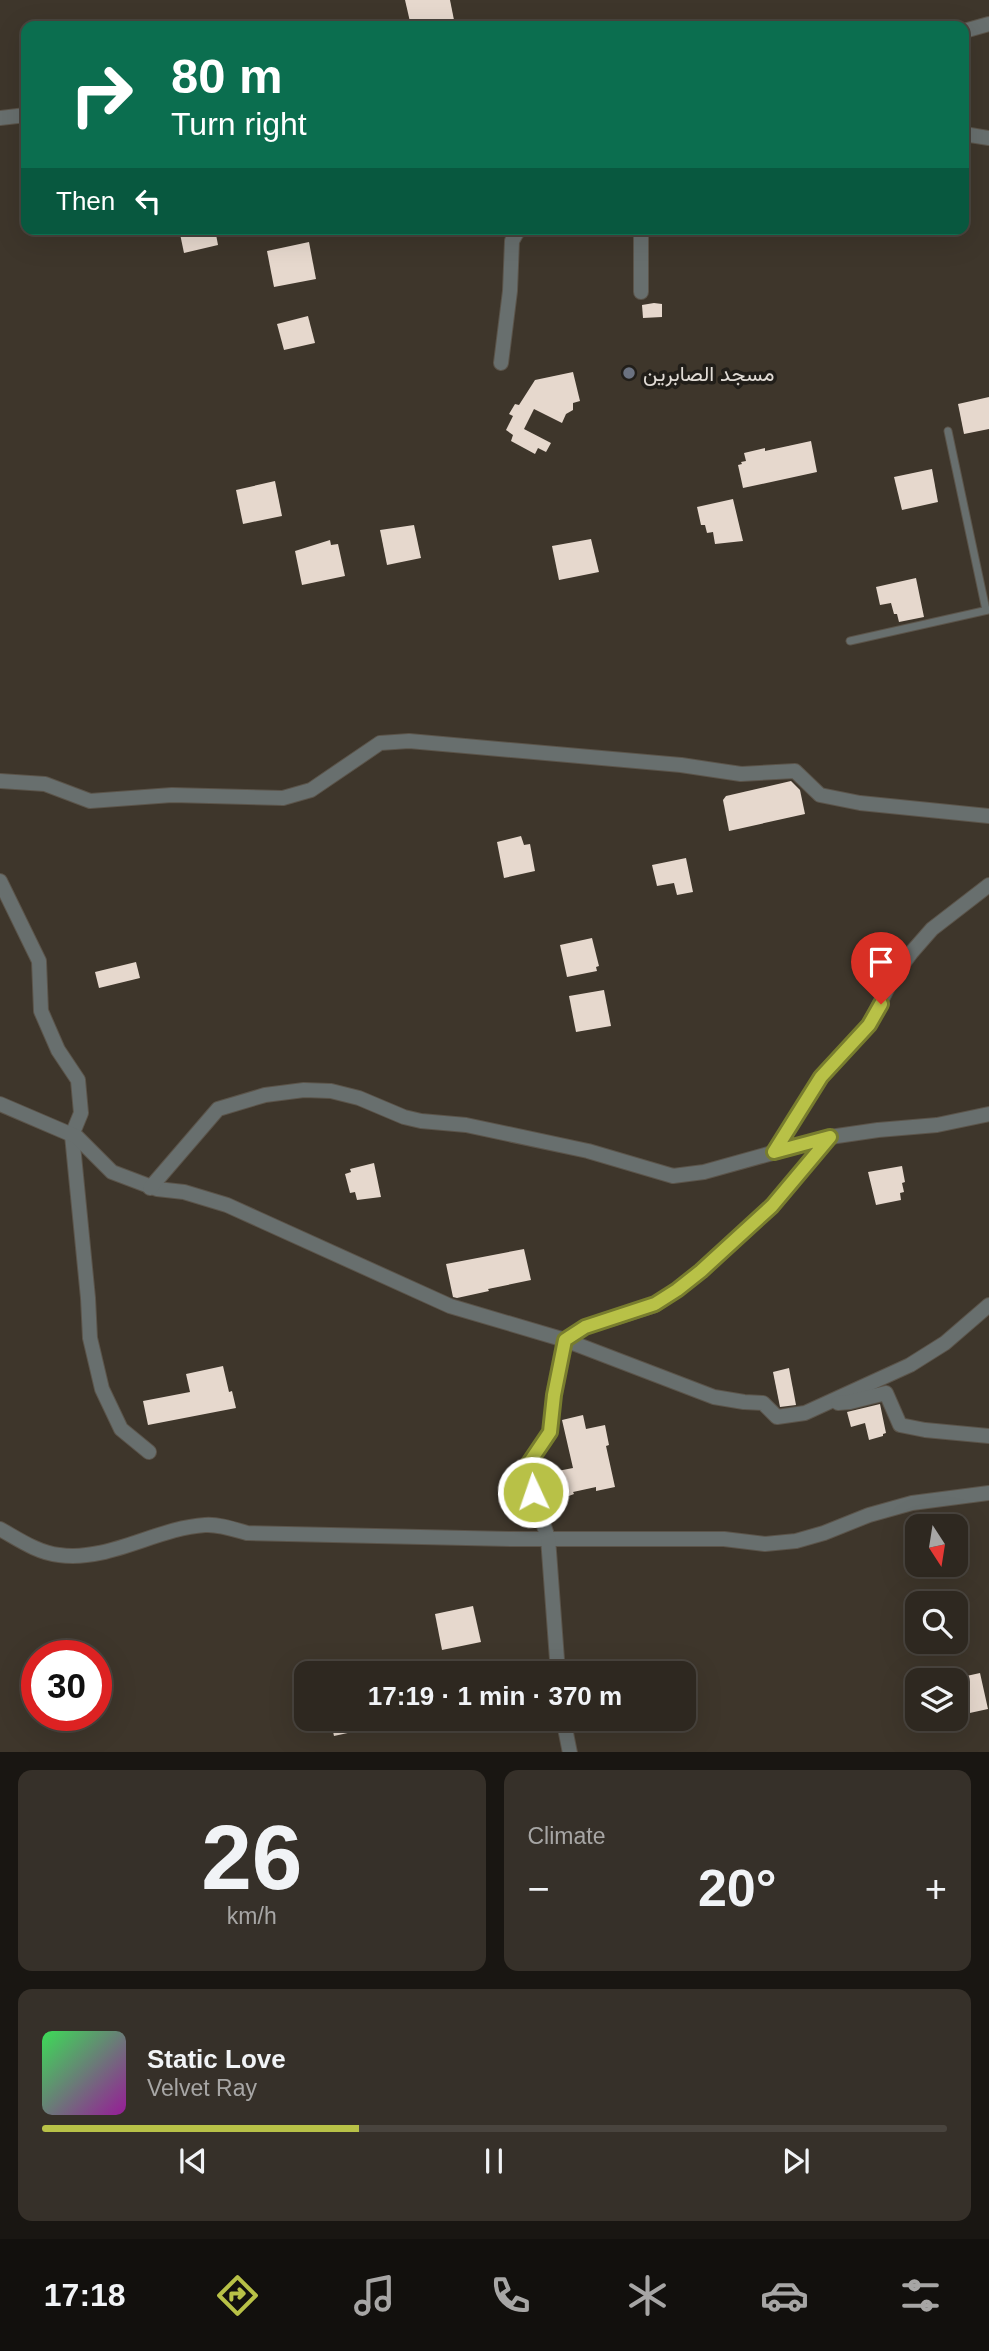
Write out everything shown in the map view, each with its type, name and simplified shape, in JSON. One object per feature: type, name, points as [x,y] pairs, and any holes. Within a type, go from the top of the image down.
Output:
[{"type":"street","points":[[969,30],[989,24]]},
{"type":"street","points":[[0,118],[21,116]]},
{"type":"street","points":[[969,135],[989,138]]},
{"type":"street","points":[[501,363],[510,290],[512,242],[516,235]]},
{"type":"street","points":[[641,235],[641,292]]},
{"type":"street","points":[[0,781],[45,785],[90,801],[172,795],[283,799],[311,790],[380,743],[409,741],[668,763],[741,774],[795,771],[820,795],[860,803],[989,816]]},
{"type":"street","points":[[0,881],[39,961],[41,1011],[58,1050],[78,1080],[81,1113],[72,1135],[90,1338],[102,1389],[121,1429],[149,1452]]},
{"type":"street","points":[[774,1152],[821,1077],[869,1025],[893,978],[911,953],[933,929],[989,885]]},
{"type":"street","points":[[150,1188],[218,1109],[265,1095],[304,1090],[331,1091],[421,1121],[478,1127],[588,1151],[673,1176],[690,1175],[830,1137],[937,1125],[989,1114]]},
{"type":"street","points":[[0,1104],[77,1137],[112,1172],[150,1188],[184,1192],[227,1205],[450,1306],[565,1340],[714,1397],[763,1403],[777,1417],[805,1413],[910,1365],[945,1343],[989,1305]]},
{"type":"street","points":[[557,1661],[548,1538],[525,1469],[550,1432],[565,1340],[585,1327],[655,1304],[677,1290],[772,1206],[830,1137]]},
{"type":"street","points":[[828,1404],[850,1402],[886,1393],[900,1425],[989,1436]]},
{"type":"street","points":[[0,1530],[57,1555],[76,1556],[102,1552],[208,1524],[247,1534],[724,1539],[765,1544],[796,1541],[912,1503],[989,1493]]},
{"type":"street","points":[[566,1731],[570,1752]]},
{"type":"lane","points":[[850,641],[987,610],[948,431]]},
{"type":"building","points":[[405,0],[450,0],[454,20],[410,21]]},
{"type":"building","points":[[180,235],[216,235],[218,245],[184,253]]},
{"type":"building","points":[[309,242],[316,279],[274,287],[267,251]]},
{"type":"building","points":[[662,304],[662,317],[643,318],[642,305]]},
{"type":"building","points":[[308,316],[315,343],[284,350],[277,324]]},
{"type":"building","points":[[573,372],[580,401],[573,403],[573,410],[566,414],[562,423],[534,409],[524,429],[551,443],[546,452],[538,448],[535,454],[511,441],[513,435],[506,430],[513,416],[509,414],[515,404],[519,405],[535,380]]},
{"type":"building","points":[[989,397],[989,429],[964,434],[958,404]]},
{"type":"building","points":[[811,441],[817,472],[743,488],[738,465],[746,461],[744,453]]},
{"type":"building","points":[[932,469],[938,502],[902,510],[894,477]]},
{"type":"building","points":[[275,481],[282,516],[243,524],[236,490]]},
{"type":"building","points":[[733,499],[743,541],[715,544],[713,532],[707,533],[705,525],[701,525],[697,507]]},
{"type":"building","points":[[414,525],[421,558],[387,565],[380,530]]},
{"type":"building","points":[[591,539],[599,572],[559,580],[552,546]]},
{"type":"building","points":[[330,540],[331,545],[338,544],[345,576],[302,585],[295,551]]},
{"type":"building","points":[[916,578],[924,617],[899,622],[891,603],[880,605],[876,587]]},
{"type":"building","points":[[791,781],[800,790],[805,814],[729,831],[723,800],[726,796]]},
{"type":"building","points":[[521,836],[524,845],[530,844],[535,871],[504,878],[497,842]]},
{"type":"building","points":[[686,858],[693,892],[677,895],[674,883],[657,886],[652,865]]},
{"type":"building","points":[[592,938],[599,966],[596,967],[597,971],[567,977],[560,945]]},
{"type":"building","points":[[136,962],[140,978],[99,988],[95,972]]},
{"type":"building","points":[[604,990],[611,1026],[576,1032],[569,996]]},
{"type":"building","points":[[374,1163],[381,1197],[357,1200],[355,1192],[350,1193],[345,1174],[351,1172],[350,1169]]},
{"type":"building","points":[[902,1166],[905,1182],[902,1183],[904,1192],[900,1193],[901,1200],[876,1205],[868,1172]]},
{"type":"building","points":[[524,1249],[531,1280],[453,1297],[446,1264]]},
{"type":"building","points":[[223,1366],[236,1408],[148,1425],[143,1401],[190,1392],[186,1374]]},
{"type":"building","points":[[789,1368],[796,1405],[780,1407],[773,1372]]},
{"type":"building","points":[[880,1404],[886,1433],[869,1440],[865,1423],[851,1427],[847,1412]]},
{"type":"building","points":[[583,1415],[586,1429],[605,1425],[609,1445],[606,1446],[615,1487],[596,1491],[596,1487],[573,1492],[574,1494],[566,1497],[545,1499],[537,1475],[573,1468],[562,1420]]},
{"type":"building","points":[[473,1606],[481,1642],[442,1650],[435,1614]]},
{"type":"building","points":[[980,1673],[988,1709],[968,1713],[968,1676]]},
{"type":"building","points":[[333,1731],[357,1731],[334,1736]]},
{"type":"place","name":"مسجد الصابرين","points":[[629,373]]},
{"type":"route","points":[[533,1492],[525,1469],[550,1432],[565,1340],[585,1327],[655,1304],[677,1290],[772,1206],[830,1137],[774,1152],[821,1077],[869,1025],[881,1004]]}]
